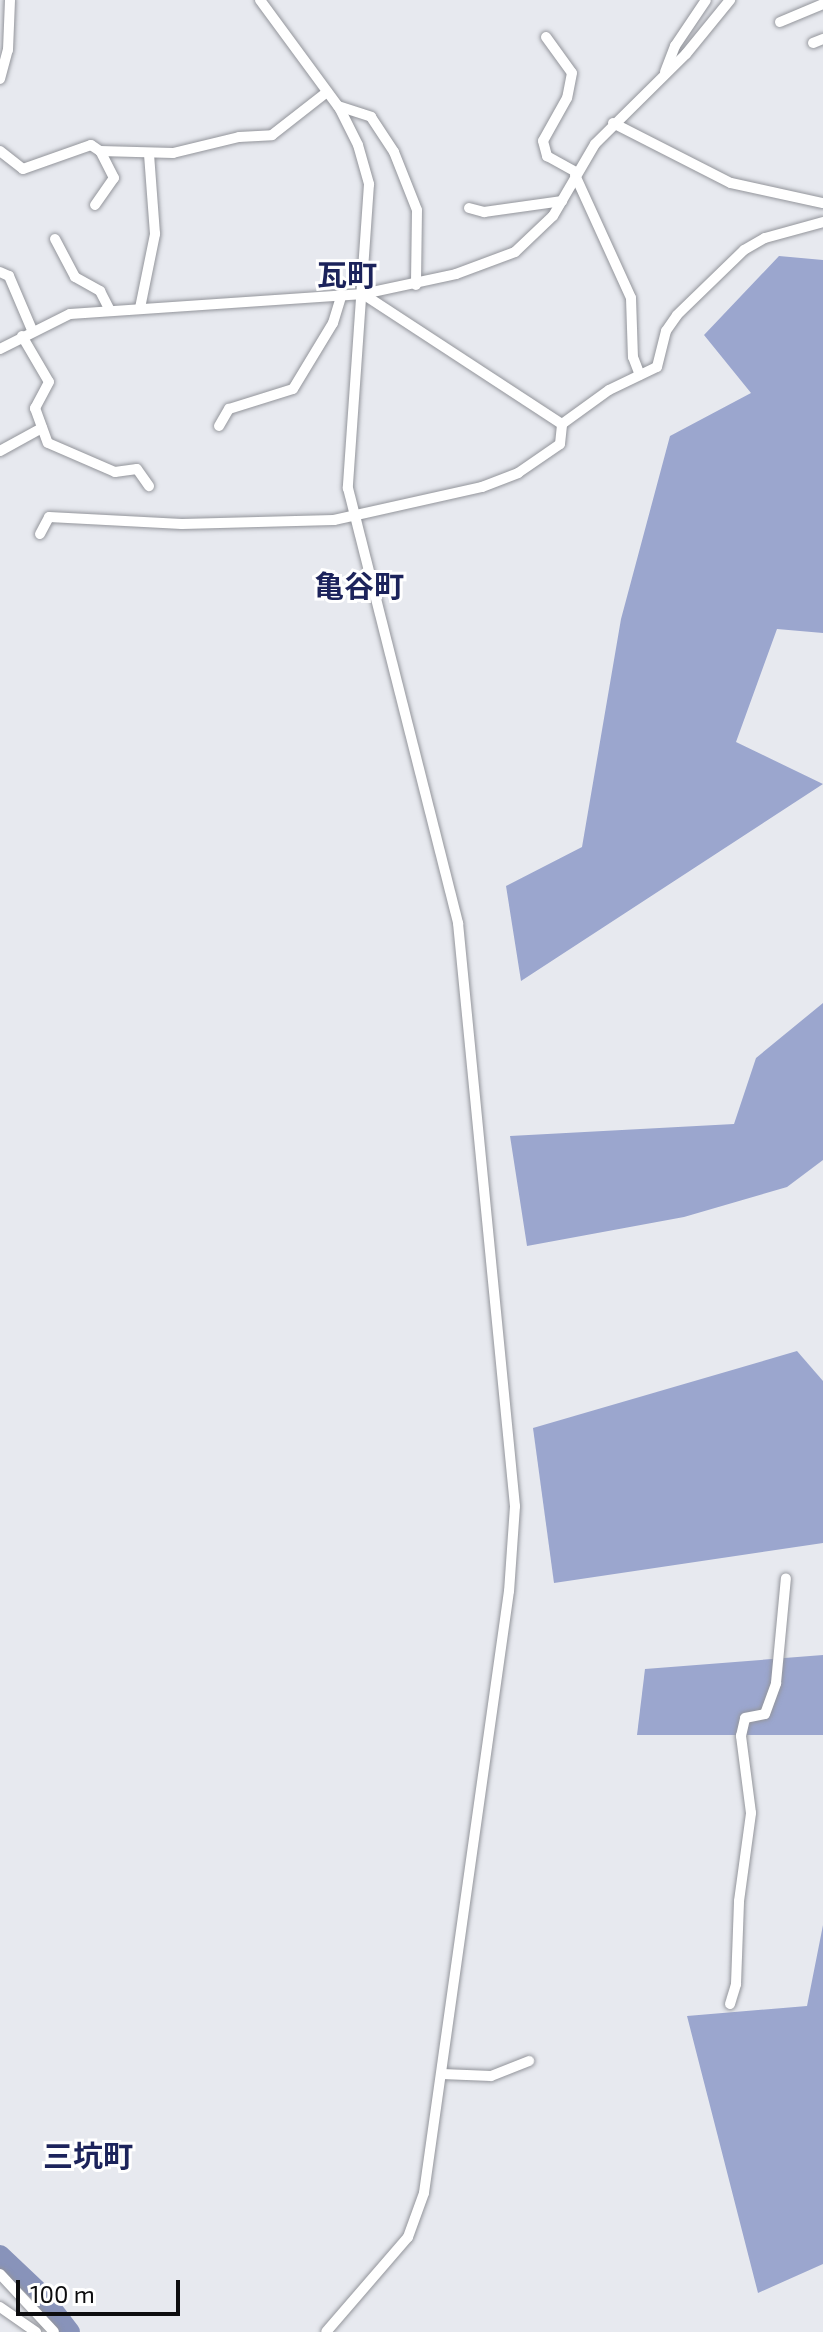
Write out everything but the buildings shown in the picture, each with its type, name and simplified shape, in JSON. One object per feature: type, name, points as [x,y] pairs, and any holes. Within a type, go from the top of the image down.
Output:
[{"type":"street","points":[[0,79],[8,50],[10,0]]},
{"type":"street","points":[[260,0],[338,106],[358,145],[369,184],[363,294],[347,463],[353,517],[458,923],[514,1483],[509,1591],[424,2193],[408,2237],[326,2332]]},
{"type":"street","points":[[665,74],[675,46],[706,0]]},
{"type":"street","points":[[0,349],[70,314],[363,294],[416,285],[515,252],[533,238],[562,201],[576,174],[613,123],[665,74],[730,0]]},
{"type":"street","points":[[780,22],[823,4]]},
{"type":"street","points":[[546,37],[572,73],[567,98],[543,141],[547,156],[576,174],[631,298],[633,357],[640,375]]},
{"type":"street","points":[[100,151],[149,154],[272,135],[327,92]]},
{"type":"street","points":[[338,106],[371,117],[394,152],[417,210],[416,285]]},
{"type":"street","points":[[613,123],[731,183],[823,203]]},
{"type":"street","points":[[0,151],[23,169],[71,148],[91,145],[100,151],[114,178],[95,205]]},
{"type":"street","points":[[140,308],[155,234],[149,154]]},
{"type":"street","points":[[469,208],[484,212],[562,201]]},
{"type":"street","points":[[562,424],[657,367],[666,331],[677,315],[744,250],[765,238],[823,222]]},
{"type":"street","points":[[55,239],[75,277],[100,291],[110,311]]},
{"type":"street","points":[[0,272],[9,276],[27,333],[49,382],[35,408],[48,443],[115,472],[137,469],[149,486]]},
{"type":"street","points":[[363,294],[562,424]]},
{"type":"street","points":[[219,426],[219,418],[229,409],[293,389],[333,323],[341,297]]},
{"type":"street","points":[[40,534],[49,517],[182,524],[353,517],[518,473],[560,444],[562,424]]},
{"type":"street","points":[[0,451],[42,428]]},
{"type":"street","points":[[730,2004],[736,1984],[739,1901],[751,1813],[741,1736],[745,1718],[765,1714],[776,1683],[786,1578]]},
{"type":"street","points":[[442,2074],[491,2076],[529,2061]]},
{"type":"street","points":[[0,2274],[54,2332]]},
{"type":"street","points":[[0,2307],[36,2332]]},
{"type":"shaded area","points":[[779,256],[823,260],[823,633],[777,629],[736,742],[823,784],[521,981],[506,886],[582,847],[621,619],[670,436],[751,393],[704,335]]},
{"type":"shaded area","points":[[823,1003],[823,1160],[787,1187],[684,1217],[527,1246],[510,1136],[734,1124],[756,1058]]},
{"type":"shaded area","points":[[797,1351],[823,1381],[823,1543],[554,1583],[533,1428]]},
{"type":"shaded area","points":[[823,1655],[823,1735],[637,1735],[645,1669]]},
{"type":"shaded area","points":[[823,1925],[823,2264],[758,2293],[687,2016],[807,2006]]},
{"type":"waterway","points":[[0,2255],[40,2293],[70,2332]]},
{"type":"district","name":"瓦町","points":[[347,274]]},
{"type":"district","name":"亀谷町","points":[[359,585]]},
{"type":"district","name":"三坑町","points":[[88,2155]]}]
